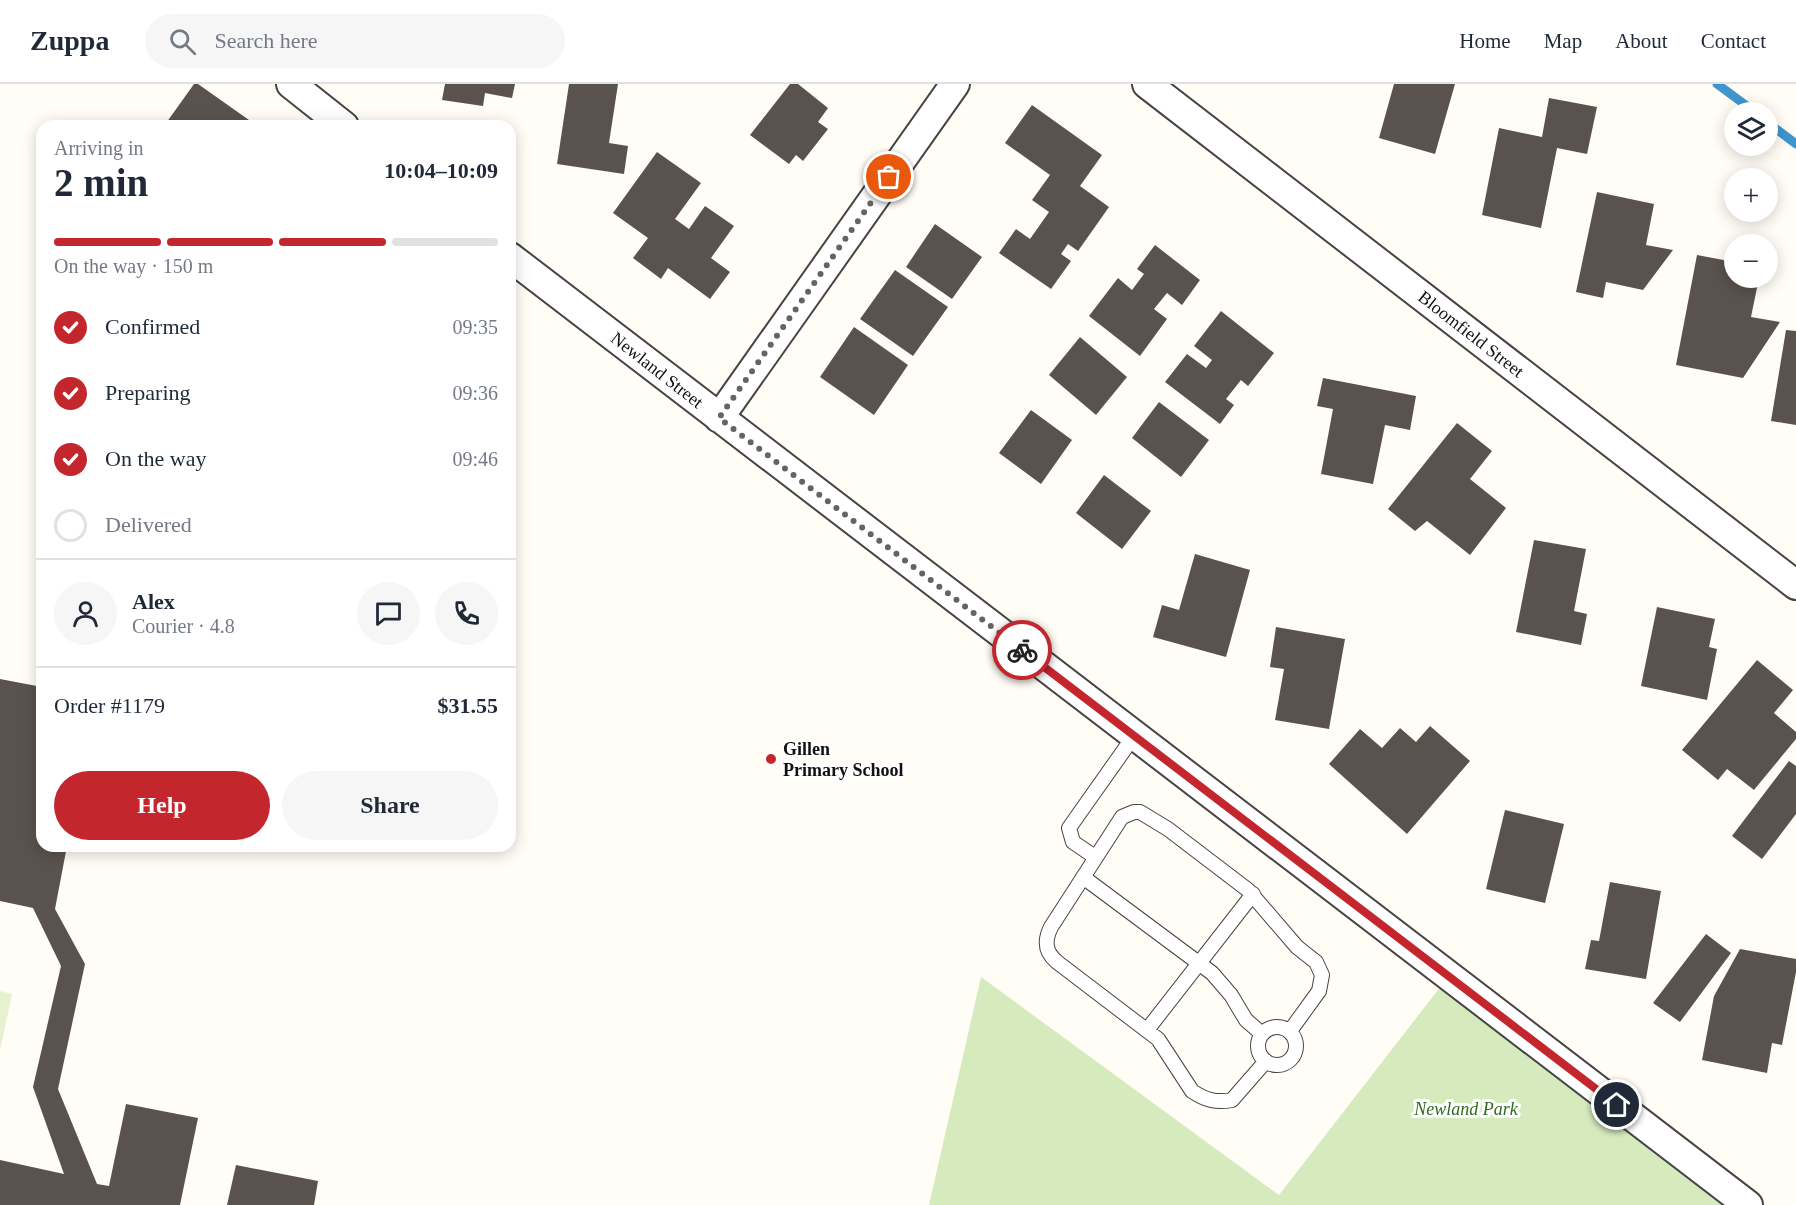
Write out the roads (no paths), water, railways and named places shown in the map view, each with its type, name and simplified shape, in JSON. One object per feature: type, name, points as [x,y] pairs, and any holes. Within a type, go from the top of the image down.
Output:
[{"type":"street","points":[[291,84],[336,120]]},
{"type":"street","points":[[719,418],[955,84]]},
{"type":"street","name":"Bloomfield Street","points":[[1147,84],[1796,585]]},
{"type":"street","name":"Newland Street","points":[[516,262],[1748,1205]]},
{"type":"lane","points":[[1095,857],[1072,842],[1069,828],[1134,736]]},
{"type":"lane","points":[[1266,1061],[1232,1100],[1217,1102],[1207,1100],[1192,1091],[1166,1049],[1147,1030],[1057,962],[1048,952],[1048,933],[1119,820],[1128,813],[1140,812],[1168,829],[1253,894],[1285,934],[1316,962],[1322,975],[1319,991],[1290,1031]]},
{"type":"lane","points":[[1083,877],[1221,982],[1246,1020],[1262,1034]]},
{"type":"lane","points":[[1147,1030],[1253,894]]},
{"type":"lane","points":[[1280,1026],[1290,1031],[1296,1044],[1292,1058],[1280,1065],[1266,1061],[1259,1052],[1258,1045],[1262,1034],[1273,1027],[1280,1026]]},
{"type":"waterway","points":[[1717,84],[1741,102]]},
{"type":"waterway","points":[[1778,130],[1796,144]]},
{"type":"place","name":"Gillen Primary School","points":[[771,759]]},
{"type":"park label","name":"Newland Park","points":[[1466,1109]]}]
